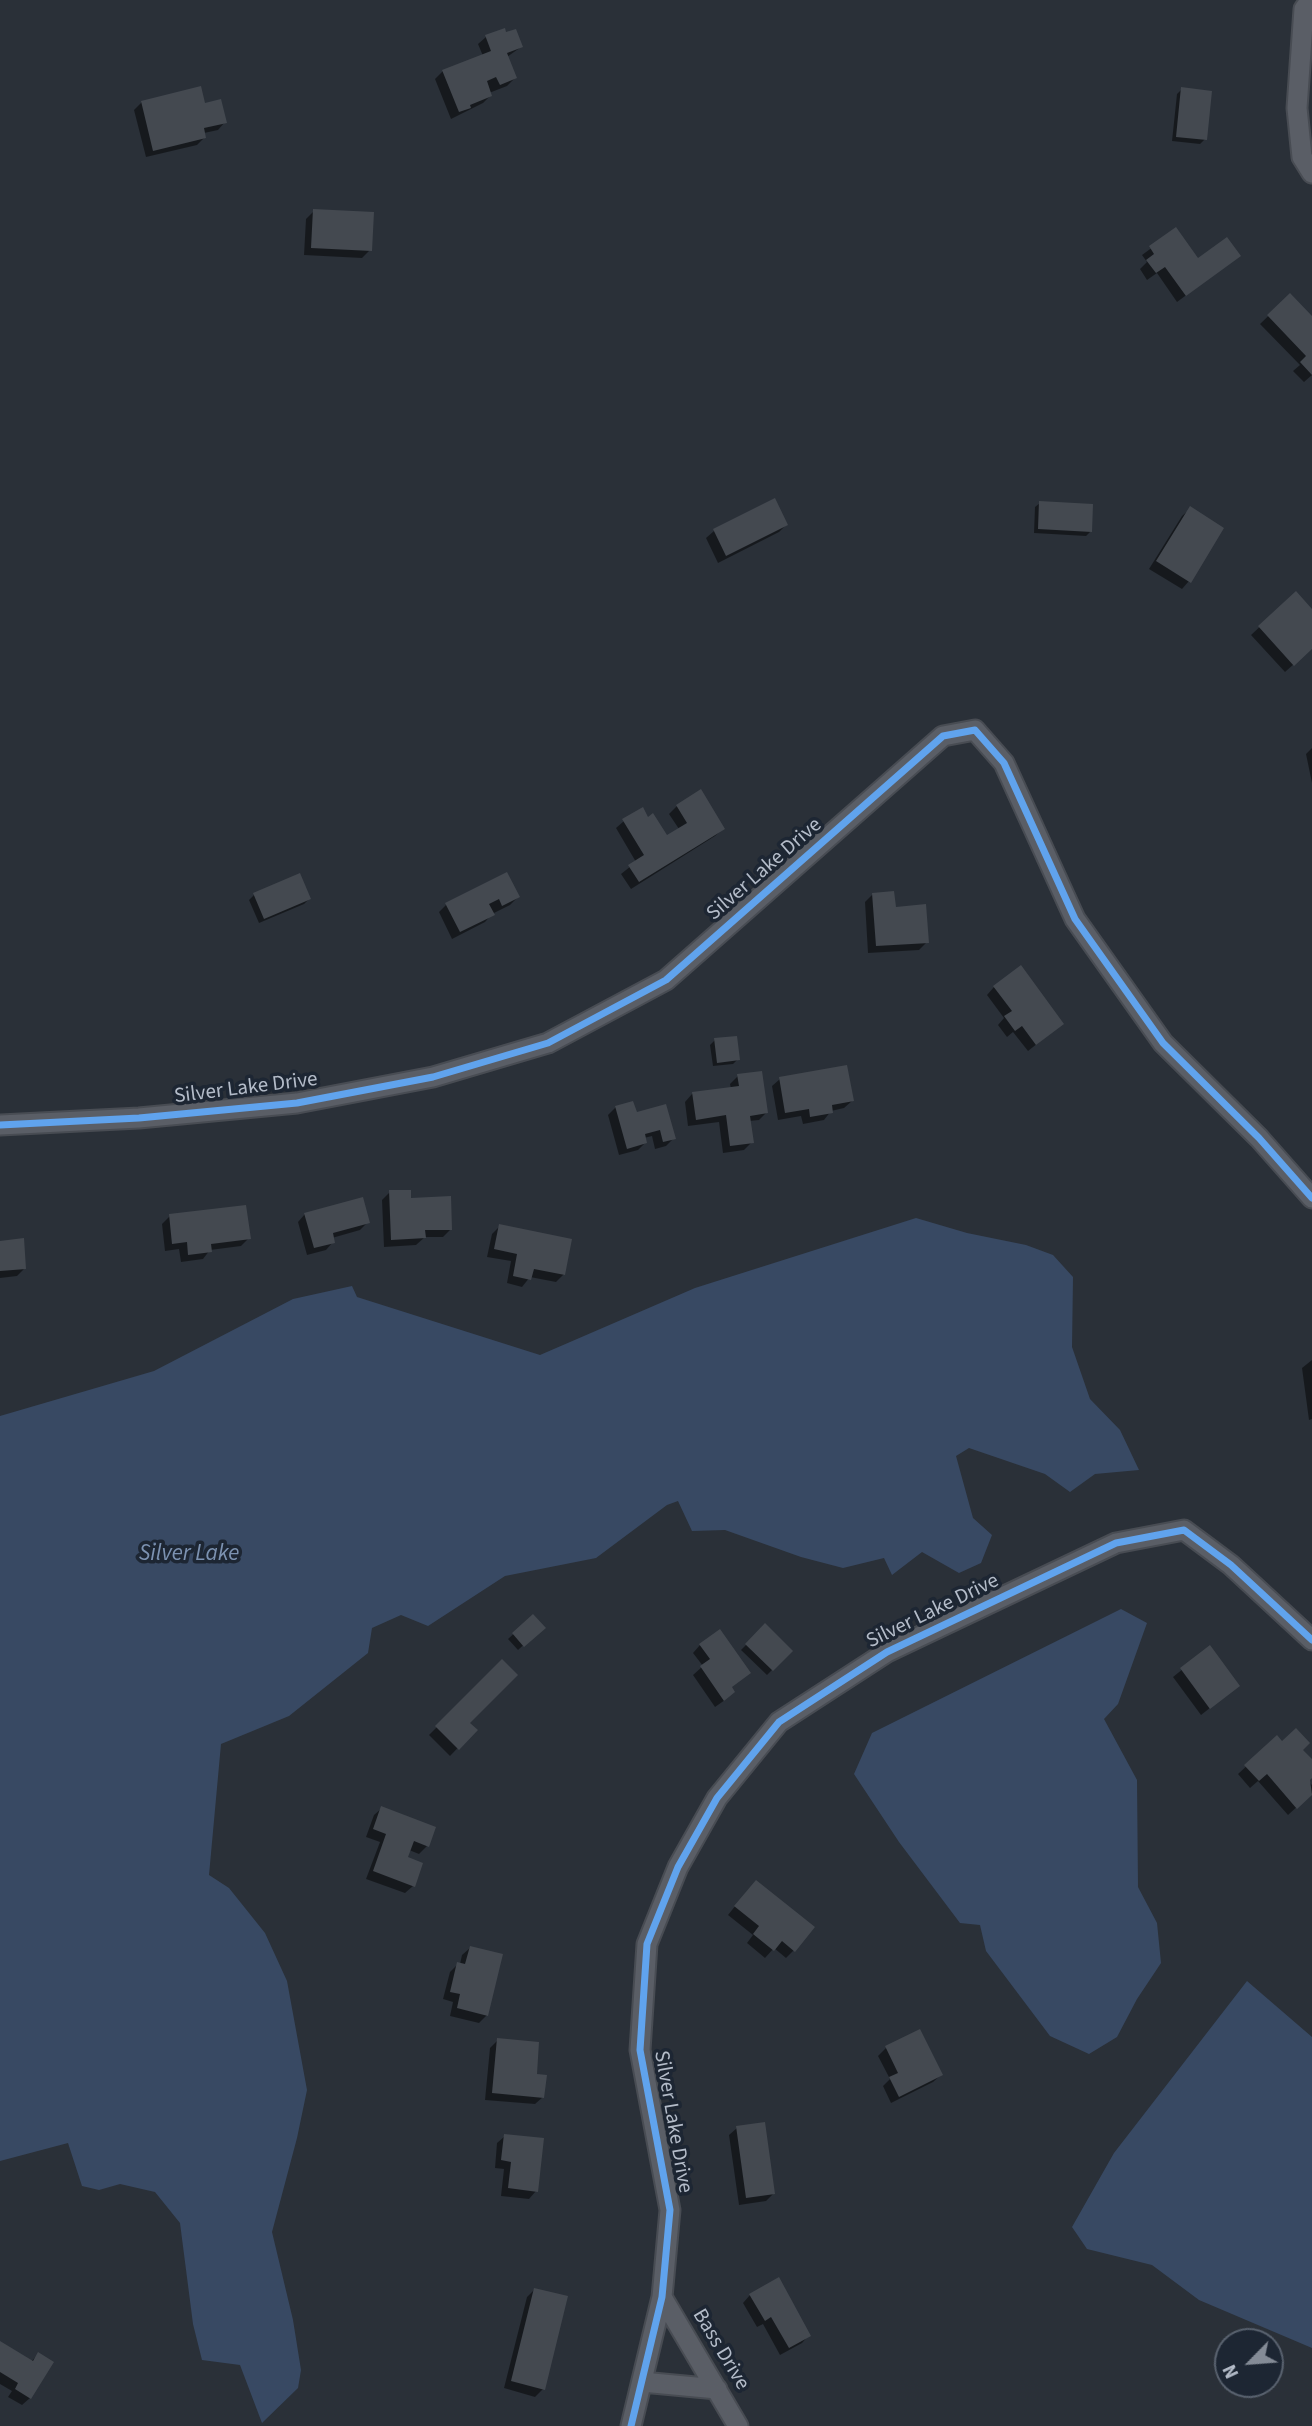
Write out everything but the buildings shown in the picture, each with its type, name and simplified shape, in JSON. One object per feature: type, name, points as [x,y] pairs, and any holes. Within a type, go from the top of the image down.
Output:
[{"type":"street","points":[[1311,0],[1304,9],[1297,108],[1302,157],[1312,173]]},
{"type":"street","name":"Silver Lake Drive","points":[[0,1125],[139,1118],[297,1103],[433,1077],[548,1042],[666,980],[943,736],[975,730],[1004,763],[1075,919],[1163,1043],[1259,1138],[1312,1198]]},
{"type":"street","name":"Silver Lake Drive","points":[[631,2426],[662,2297],[670,2210],[640,2050],[647,1944],[678,1867],[717,1798],[779,1722],[887,1652],[1116,1543],[1184,1530],[1231,1565],[1312,1640]]},
{"type":"street","name":"Bass Drive","points":[[662,2297],[738,2426]]},
{"type":"street","points":[[642,2382],[717,2389]]},
{"type":"water","name":"Silver Lake","points":[[916,1218],[967,1233],[1026,1245],[1053,1255],[1073,1277],[1072,1347],[1090,1399],[1120,1430],[1139,1470],[1095,1474],[1070,1492],[1045,1474],[969,1448],[956,1456],[973,1518],[992,1535],[981,1563],[959,1573],[922,1552],[892,1575],[884,1558],[843,1568],[801,1557],[725,1530],[692,1531],[678,1501],[667,1505],[596,1558],[505,1576],[428,1626],[401,1615],[372,1628],[368,1653],[289,1716],[221,1744],[209,1875],[229,1888],[265,1933],[287,1981],[307,2090],[272,2232],[293,2320],[301,2370],[298,2388],[262,2423],[240,2365],[202,2360],[193,2324],[180,2223],[155,2192],[120,2184],[99,2190],[82,2186],[68,2143],[0,2161],[0,1416],[154,1371],[293,1299],[352,1286],[357,1297],[540,1355],[695,1288]]},
{"type":"water","points":[[1121,1609],[1147,1623],[1118,1704],[1104,1719],[1137,1780],[1138,1887],[1157,1923],[1161,1963],[1137,1999],[1117,2037],[1089,2054],[1050,2036],[986,1951],[980,1925],[960,1923],[899,1842],[854,1774],[872,1733]]},
{"type":"water","points":[[1247,1981],[1312,2037],[1312,2348],[1284,2336],[1284,2328],[1265,2328],[1199,2300],[1152,2265],[1087,2249],[1072,2227],[1114,2153]]},
{"type":"cycle path","points":[[0,1125],[139,1118],[297,1103],[433,1077],[548,1043],[666,980],[943,736],[975,730],[1004,763],[1075,919],[1163,1043],[1259,1138],[1312,1198]]},
{"type":"cycle path","points":[[631,2426],[662,2297],[670,2210],[640,2050],[647,1944],[678,1867],[717,1798],[779,1722],[887,1652],[1116,1543],[1184,1530],[1231,1565],[1312,1640]]}]
